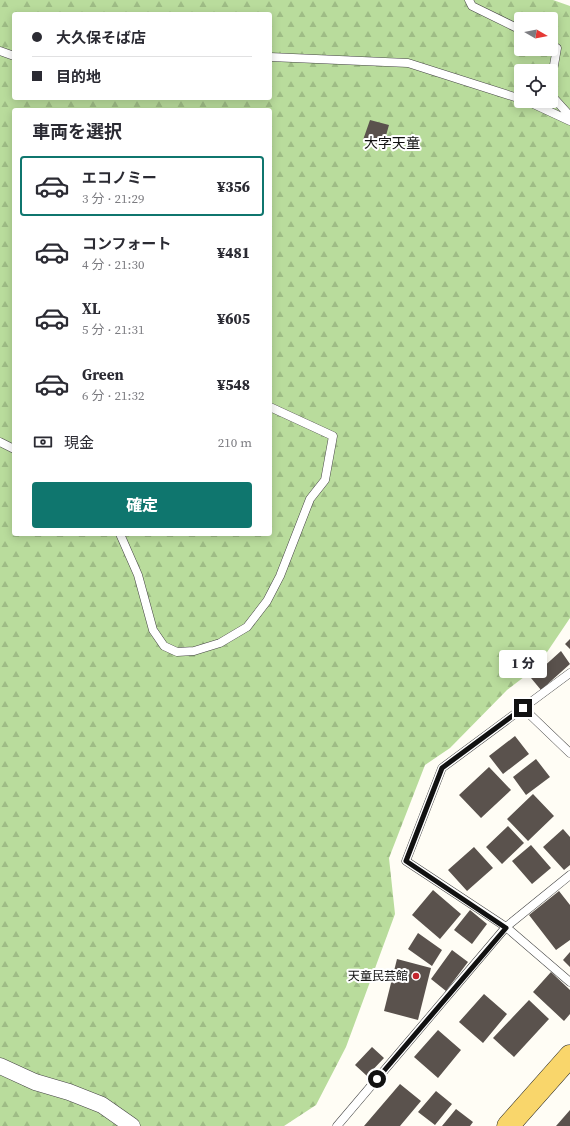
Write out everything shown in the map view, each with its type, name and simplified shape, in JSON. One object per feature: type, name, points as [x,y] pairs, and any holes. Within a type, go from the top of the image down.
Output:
[{"type":"main road","points":[[508,1126],[570,1056]]},
{"type":"street","points":[[0,1066],[35,1082],[69,1092],[102,1105],[132,1126]]},
{"type":"lane","points":[[469,0],[472,6],[514,27]]},
{"type":"lane","points":[[0,51],[12,55]]},
{"type":"lane","points":[[272,57],[408,63],[514,97]]},
{"type":"lane","points":[[558,103],[570,116]]},
{"type":"lane","points":[[541,108],[570,121]]},
{"type":"lane","points":[[121,536],[138,575],[153,630],[164,646],[176,652],[194,652],[220,643],[247,627],[267,601],[280,576],[310,499],[325,480],[333,436],[272,408]]},
{"type":"lane","points":[[0,442],[12,448]]},
{"type":"lane","points":[[570,673],[442,768],[406,861],[506,928],[570,982]]},
{"type":"lane","points":[[523,708],[570,753]]},
{"type":"lane","points":[[337,1126],[506,928],[570,875]]},
{"type":"green space","points":[[0,0],[553,0],[570,6],[570,618],[537,667],[507,690],[450,748],[425,765],[389,858],[395,914],[346,1047],[316,1105],[284,1126],[0,1126]]},
{"type":"building","points":[[370,120],[389,125],[383,146],[363,140]]},
{"type":"building","points":[[570,639],[570,649],[565,644]]},
{"type":"building","points":[[561,651],[570,664],[541,690],[531,678]]},
{"type":"building","points":[[515,736],[529,754],[503,774],[489,756]]},
{"type":"building","points":[[536,759],[550,777],[526,795],[513,777]]},
{"type":"building","points":[[489,767],[511,790],[481,818],[459,795]]},
{"type":"building","points":[[533,794],[554,816],[528,841],[507,819]]},
{"type":"building","points":[[508,826],[524,843],[502,864],[486,847]]},
{"type":"building","points":[[563,829],[570,837],[570,865],[564,870],[543,847]]},
{"type":"building","points":[[531,845],[551,868],[532,884],[512,861]]},
{"type":"building","points":[[474,847],[493,868],[467,891],[448,870]]},
{"type":"building","points":[[433,890],[461,914],[440,939],[412,915]]},
{"type":"building","points":[[559,891],[570,905],[570,940],[556,950],[529,915]]},
{"type":"building","points":[[470,910],[487,924],[472,944],[454,930]]},
{"type":"building","points":[[418,933],[442,950],[432,966],[408,949]]},
{"type":"building","points":[[452,950],[468,962],[446,991],[431,979]]},
{"type":"building","points":[[570,952],[570,967],[563,960]]},
{"type":"building","points":[[397,959],[431,968],[418,1020],[384,1011]]},
{"type":"building","points":[[551,972],[570,990],[570,1014],[564,1021],[533,992]]},
{"type":"building","points":[[484,994],[507,1014],[483,1043],[459,1022]]},
{"type":"building","points":[[529,1000],[549,1019],[514,1057],[493,1038]]},
{"type":"building","points":[[438,1030],[461,1050],[438,1078],[414,1057]]},
{"type":"building","points":[[372,1047],[384,1058],[367,1076],[355,1065]]},
{"type":"building","points":[[400,1084],[421,1101],[400,1126],[364,1126]]},
{"type":"building","points":[[436,1091],[452,1104],[435,1125],[418,1112]]},
{"type":"building","points":[[456,1109],[473,1122],[470,1126],[442,1126]]},
{"type":"building","points":[[570,1110],[570,1126],[556,1126]]},
{"type":"place","name":"天童民芸館","points":[[416,976]]},
{"type":"district","name":"大字天童","points":[[392,143]]},
{"type":"route","points":[[377,1079],[506,928],[406,861],[442,768],[523,708]]}]
